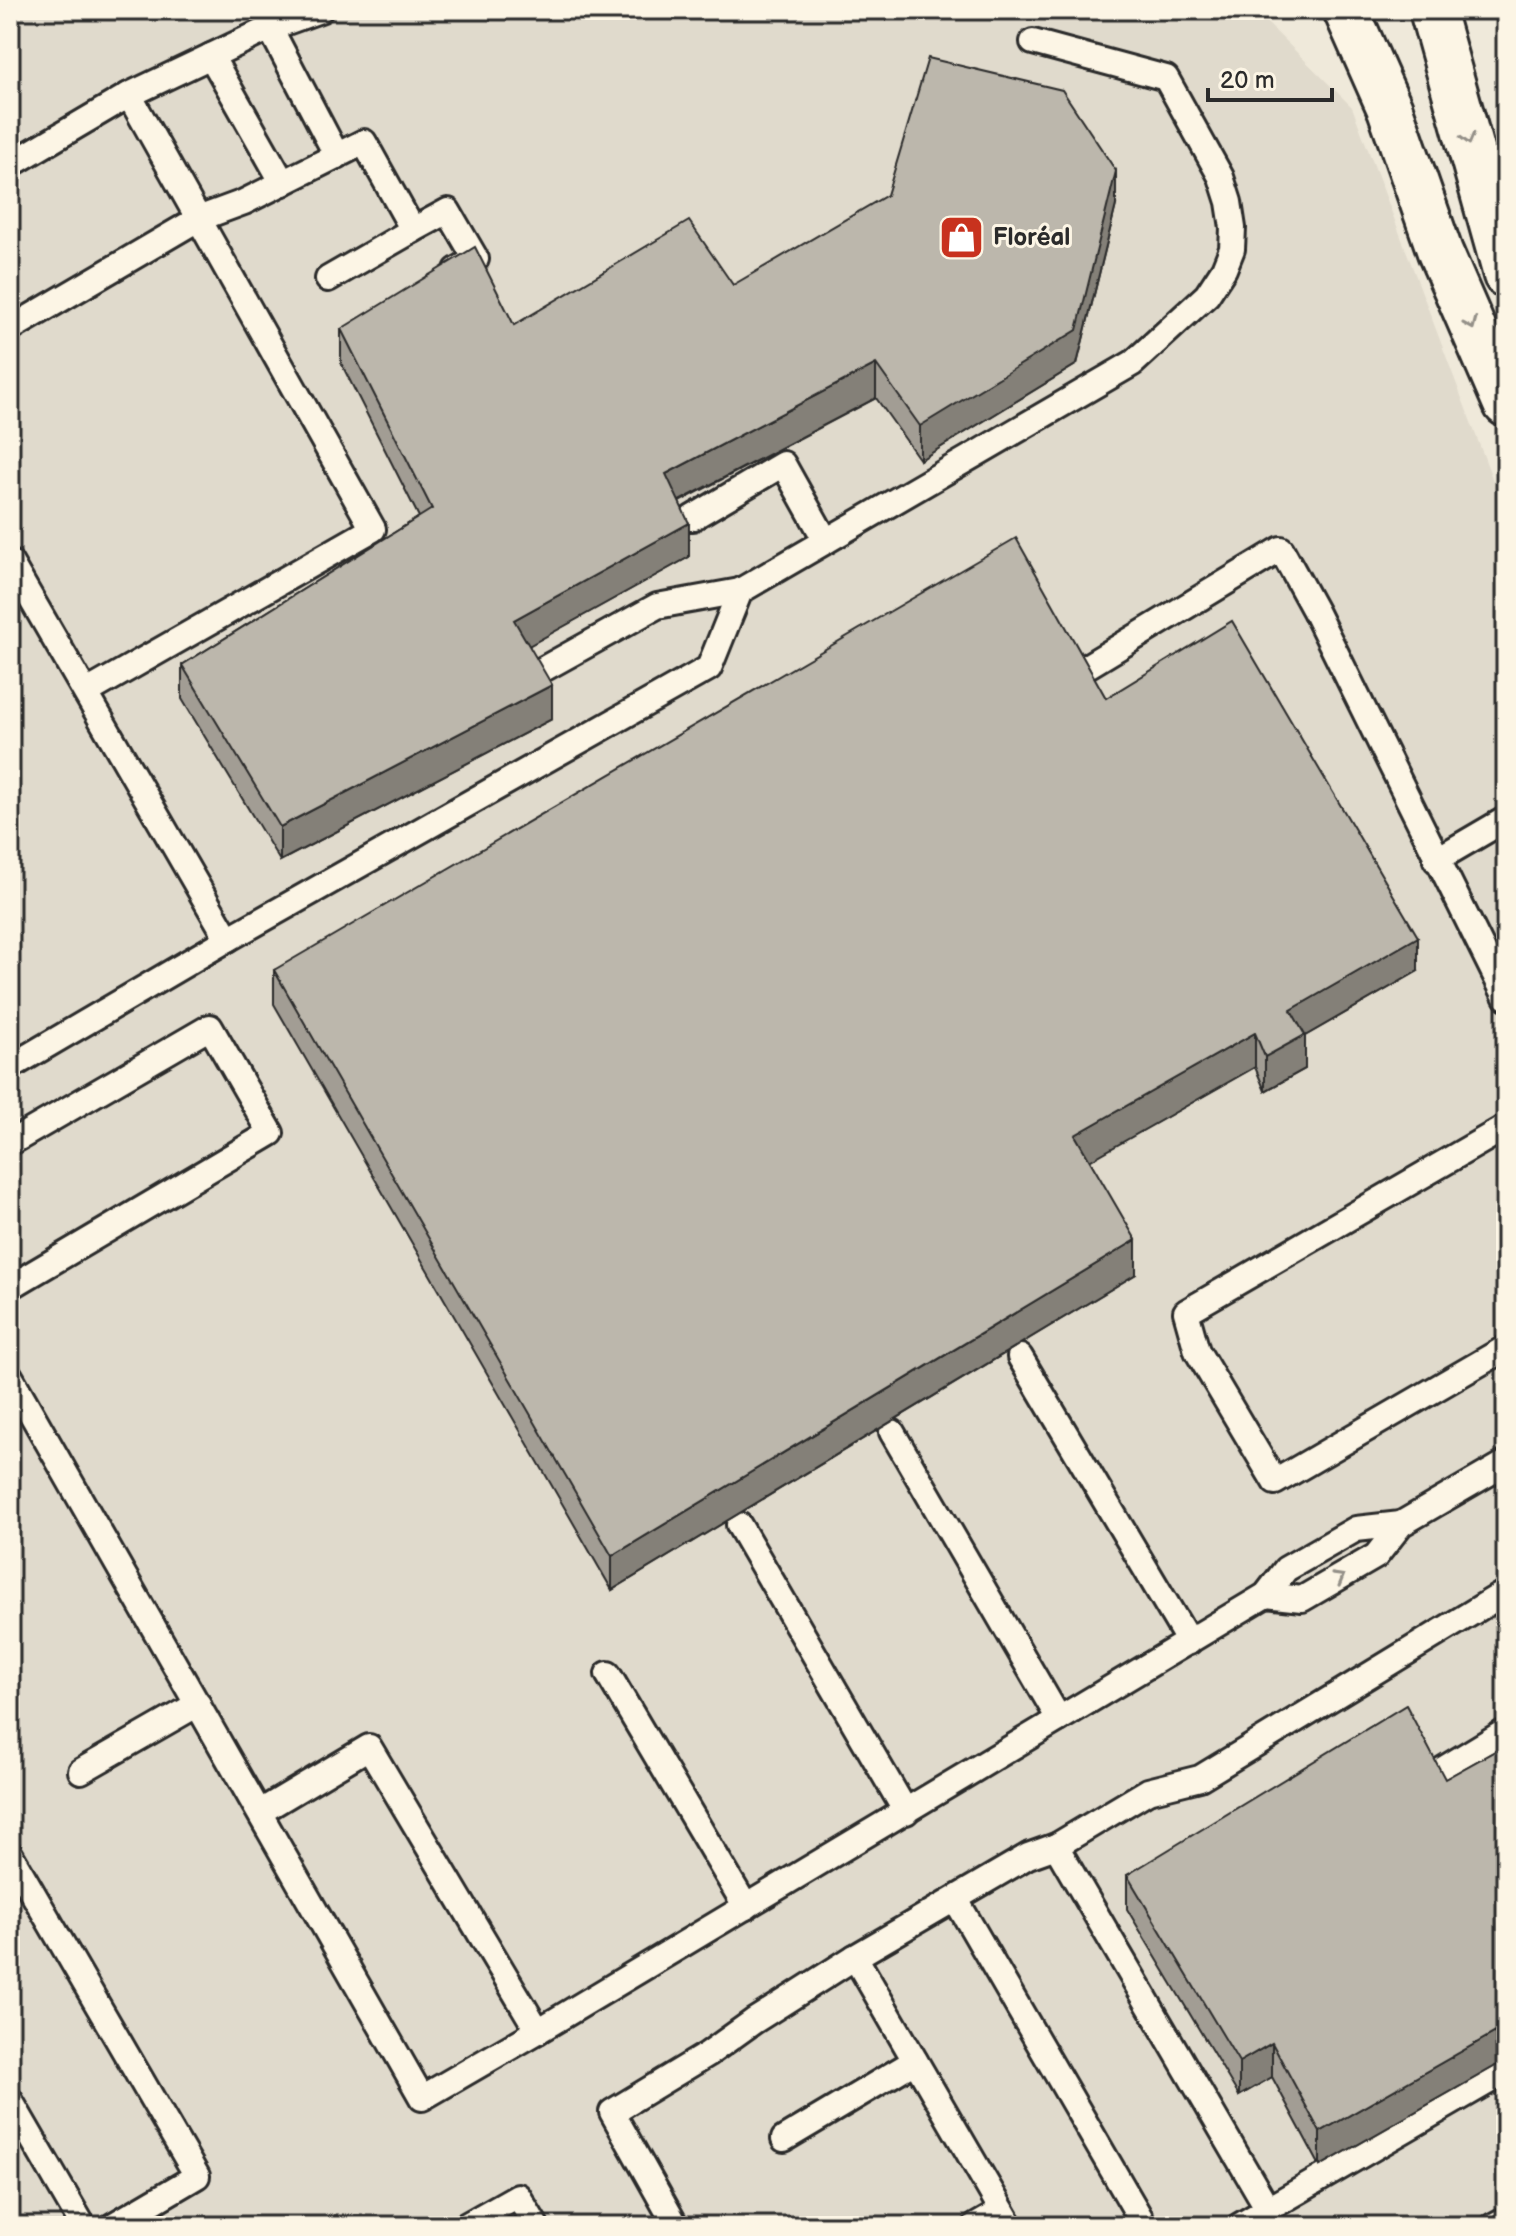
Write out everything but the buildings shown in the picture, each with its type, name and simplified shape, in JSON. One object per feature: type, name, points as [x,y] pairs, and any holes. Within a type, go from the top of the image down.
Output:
[{"type":"main road","points":[[1346,10],[1390,109],[1440,252],[1506,404]]},
{"type":"main road","points":[[1432,10],[1506,275]]},
{"type":"lane","points":[[10,165],[129,95],[270,28],[320,10]]},
{"type":"lane","points":[[270,28],[337,156]]},
{"type":"lane","points":[[538,672],[657,606],[740,591],[1133,363],[1207,295],[1224,269],[1232,249],[1229,202],[1221,177],[1166,78],[1033,42]]},
{"type":"lane","points":[[211,56],[283,183]]},
{"type":"lane","points":[[87,692],[373,529],[129,95]]},
{"type":"lane","points":[[10,329],[198,219],[244,202],[364,142],[413,230]]},
{"type":"lane","points":[[328,279],[448,211],[476,259],[435,282]]},
{"type":"lane","points":[[692,518],[783,464],[826,541]]},
{"type":"lane","points":[[1086,667],[1281,549],[1315,611],[1506,997]]},
{"type":"lane","points":[[10,562],[228,939]]},
{"type":"lane","points":[[10,1067],[228,939],[709,668],[740,591]]},
{"type":"lane","points":[[1436,860],[1506,819]]},
{"type":"lane","points":[[10,1143],[210,1027],[271,1133],[10,1287]]},
{"type":"lane","points":[[1506,1127],[1186,1312],[1197,1351],[1275,1482],[1506,1348]]},
{"type":"lane","points":[[1020,1357],[1189,1642]]},
{"type":"lane","points":[[10,1376],[422,2098],[1266,1595],[1286,1569],[1356,1529],[1401,1524]]},
{"type":"lane","points":[[892,1432],[1059,1719]]},
{"type":"lane","points":[[1266,1595],[1302,1599],[1376,1556],[1401,1524],[1506,1463]]},
{"type":"lane","points":[[739,1525],[906,1812]]},
{"type":"lane","points":[[676,2226],[612,2112],[708,2054],[855,1957],[1028,1856],[1056,1846],[1148,1791],[1200,1778],[1506,1592]]},
{"type":"lane","points":[[608,1674],[746,1907]]},
{"type":"lane","points":[[81,1771],[198,1704]]},
{"type":"lane","points":[[1437,1773],[1506,1731]]},
{"type":"lane","points":[[260,1812],[369,1747],[538,2031]]},
{"type":"lane","points":[[1056,1846],[1268,2209]]},
{"type":"lane","points":[[10,1854],[197,2176],[112,2226]]},
{"type":"lane","points":[[956,1900],[1145,2226]]},
{"type":"lane","points":[[855,1957],[1007,2219],[976,2226]]},
{"type":"lane","points":[[784,2139],[915,2061]]},
{"type":"lane","points":[[1239,2226],[1506,2071]]},
{"type":"lane","points":[[10,2100],[83,2226]]},
{"type":"lane","points":[[465,2226],[518,2196],[536,2226]]},
{"type":"lane","points":[[1493,2226],[1506,2219]]},
{"type":"shaded area","points":[[27,10],[1249,10],[1261,17],[1352,107],[1506,515],[1506,2226],[10,2226],[10,18]]},
{"type":"place","name":"Floréal","points":[[962,237]]}]
